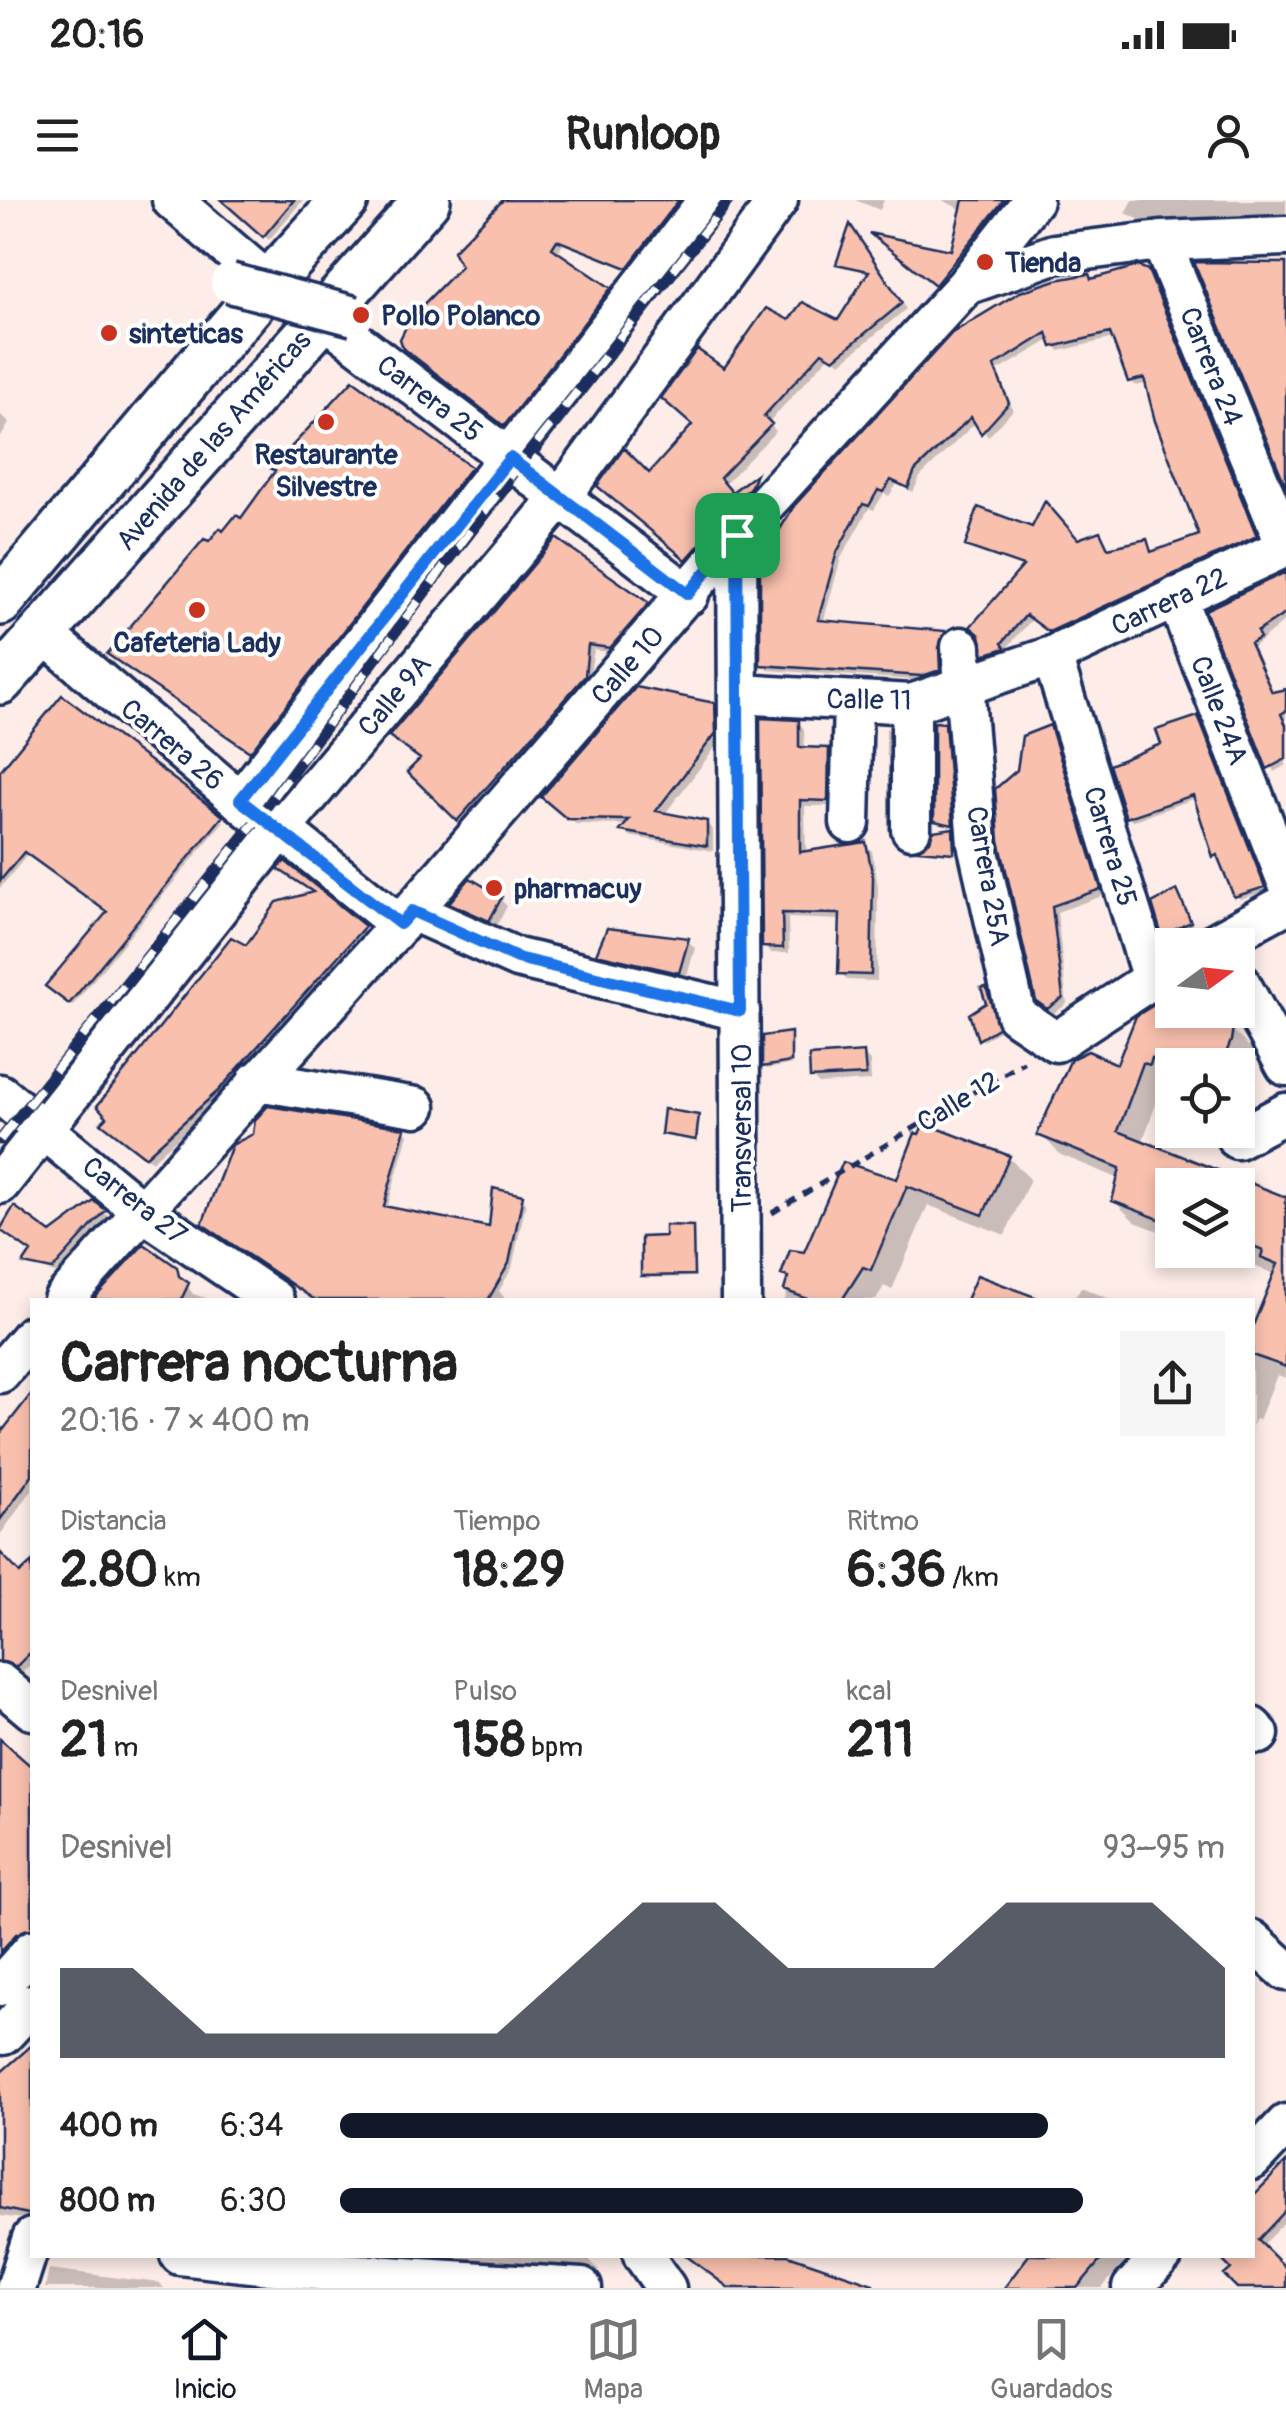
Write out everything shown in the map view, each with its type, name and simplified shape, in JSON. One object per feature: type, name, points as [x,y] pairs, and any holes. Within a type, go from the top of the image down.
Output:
[{"type":"main road","name":"Avenida de las Américas","points":[[0,602],[250,289],[345,200]]},
{"type":"main road","name":"Avenida de las Américas","points":[[0,681],[338,311],[427,200]]},
{"type":"street","points":[[172,200],[250,289],[338,311]]},
{"type":"street","name":"Calle 9A","points":[[240,800],[708,200]]},
{"type":"street","name":"Calle 9A","points":[[0,1184],[281,829],[561,497],[778,200]]},
{"type":"street","name":"Calle 10","points":[[65,1298],[406,918],[737,535],[966,285],[1032,201]]},
{"type":"street","points":[[966,285],[1054,254],[1161,241],[1286,236]]},
{"type":"street","name":"Carrera 24","points":[[1161,241],[1286,546]]},
{"type":"street","name":"Carrera 25","points":[[338,311],[510,458],[688,594]]},
{"type":"street","name":"Transversal 10","points":[[737,535],[741,1298]]},
{"type":"street","name":"Carrera 22","points":[[1052,656],[1286,546]]},
{"type":"street","name":"Calle 24A","points":[[1176,596],[1286,879]]},
{"type":"street","name":"Carrera 26","points":[[43,633],[240,800],[406,918],[517,958],[740,1011]]},
{"type":"street","name":"Carrera 25A","points":[[961,647],[977,844],[1016,1015],[1056,1042]]},
{"type":"street","name":"Carrera 25","points":[[1052,656],[1155,953]]},
{"type":"street","name":"Calle 11","points":[[740,694],[911,704],[1052,656]]},
{"type":"street","points":[[850,823],[853,701]]},
{"type":"street","points":[[911,704],[911,830]]},
{"type":"street","points":[[1244,928],[1286,904]]},
{"type":"street","points":[[1056,1042],[1155,978]]},
{"type":"street","points":[[1255,1010],[1286,1066]]},
{"type":"street","points":[[257,1081],[416,1107]]},
{"type":"street","name":"Carrera 27","points":[[0,1094],[141,1210],[271,1298]]},
{"type":"street","points":[[1255,1129],[1286,1113]]},
{"type":"street","points":[[0,1373],[30,1338]]},
{"type":"street","points":[[1255,1943],[1286,1971]]},
{"type":"street","points":[[0,1986],[30,1952]]},
{"type":"street","points":[[0,2033],[3,2035],[30,2006]]},
{"type":"street","points":[[1255,2157],[1286,2124]]},
{"type":"street","points":[[16,2288],[24,2239]]},
{"type":"street","points":[[178,2288],[183,2258]]},
{"type":"street","points":[[645,2258],[665,2288]]},
{"type":"street","points":[[1132,2288],[1160,2258]]},
{"type":"street","points":[[257,2259],[332,2280],[582,2288]]},
{"type":"path","name":"Calle 12","points":[[741,1232],[1056,1042]]},
{"type":"building","points":[[221,200],[294,200],[263,237]]},
{"type":"building","points":[[503,200],[679,200],[627,268],[557,240],[552,248],[611,288],[504,426],[403,348],[400,339],[411,317],[461,266],[453,251]]},
{"type":"building","points":[[963,200],[1004,200],[935,285],[869,233],[951,250]]},
{"type":"building","points":[[850,224],[902,303],[834,359],[822,352],[764,416],[772,424],[720,478],[732,492],[756,474],[751,486],[686,560],[597,486],[624,448],[649,473],[692,425],[661,398],[697,349],[724,368],[766,308],[789,320],[802,302],[838,320],[869,271],[836,264]]},
{"type":"building","points":[[1194,262],[1286,263],[1286,487]]},
{"type":"building","points":[[1138,266],[1148,270],[1257,536],[1049,632],[1026,615],[1002,643],[1005,648],[984,655],[980,635],[970,627],[1023,566],[965,546],[978,507],[1032,527],[1045,501],[1078,539],[1100,531],[1108,548],[1147,539],[1151,552],[1199,535],[1155,421],[1144,378],[1128,382],[1110,333],[1052,347],[1047,333],[994,366],[1009,403],[981,434],[971,417],[915,471],[908,488],[891,480],[883,492],[878,490],[869,506],[863,504],[837,552],[818,620],[946,631],[939,648],[940,670],[922,676],[760,665],[760,562],[794,506],[952,333],[1020,292],[1056,280],[1089,274],[1091,279]]},
{"type":"building","points":[[353,380],[471,467],[250,752],[107,654],[204,539],[209,541],[220,528],[223,531],[236,515],[241,518],[275,471],[271,469]]},
{"type":"building","points":[[556,538],[649,603],[610,648],[588,645],[585,676],[457,821],[407,772],[420,759],[389,736]]},
{"type":"building","points":[[1286,572],[1286,613],[1257,632],[1260,638],[1250,643],[1272,692],[1286,689],[1286,711],[1281,714],[1286,725],[1286,759],[1267,769],[1205,610]]},
{"type":"building","points":[[636,687],[715,703],[716,733],[656,811],[707,821],[707,846],[620,831],[629,820],[567,819],[541,797]]},
{"type":"building","points":[[62,695],[223,816],[69,1004],[45,986],[107,912],[24,852],[0,881],[0,771]]},
{"type":"building","points":[[1198,716],[1265,887],[1234,897],[1217,855],[1213,857],[1193,795],[1126,818],[1109,765],[1161,744],[1156,730]]},
{"type":"building","points":[[760,718],[799,720],[799,747],[829,748],[828,801],[800,800],[800,852],[866,842],[873,878],[871,975],[838,974],[840,914],[782,913],[783,948],[762,947]]},
{"type":"building","points":[[934,722],[945,723],[953,825],[934,821]]},
{"type":"building","points":[[1050,725],[1101,889],[1052,906],[1063,998],[1047,1009],[1036,1001],[999,840],[995,789],[1017,770],[1022,736]]},
{"type":"building","points":[[953,828],[954,853],[918,850],[930,841],[933,831]]},
{"type":"building","points":[[285,861],[365,926],[218,1091],[145,1157],[101,1123],[107,1117],[97,1106],[231,937],[246,945],[277,902],[313,892],[278,869]]},
{"type":"building","points":[[470,878],[502,897],[489,921],[449,903]]},
{"type":"building","points":[[1177,890],[1191,922],[1179,928],[1160,928],[1152,903]]},
{"type":"building","points":[[607,928],[689,938],[679,973],[596,954]]},
{"type":"building","points":[[986,987],[999,1027],[978,1040],[969,1014],[986,1003],[981,988]]},
{"type":"building","points":[[1155,1004],[1155,1028],[1233,1028],[1228,1048],[1155,1048],[1155,1059],[1152,1058],[1150,1065],[1143,1063],[1118,1131],[1212,1168],[1155,1168],[1155,1217],[1112,1201],[1120,1168],[1037,1135],[1071,1059],[1088,1051],[1117,1064],[1136,1016]]},
{"type":"building","points":[[791,1032],[791,1062],[762,1067],[762,1036]]},
{"type":"building","points":[[864,1052],[866,1075],[810,1078],[809,1056]]},
{"type":"building","points":[[268,1106],[405,1128],[384,1206],[489,1227],[493,1188],[523,1195],[509,1263],[489,1298],[312,1298],[202,1224],[232,1145],[253,1134],[255,1120]]},
{"type":"building","points":[[664,1109],[699,1115],[696,1140],[661,1134]]},
{"type":"building","points":[[924,1123],[1010,1156],[983,1215],[907,1186],[871,1270],[863,1267],[843,1298],[805,1298],[784,1290],[788,1277],[781,1275],[790,1250],[804,1252],[843,1162],[897,1179],[915,1133],[919,1134]]},
{"type":"building","points":[[1255,1185],[1286,1197],[1286,1367],[1255,1356],[1255,1321],[1278,1264],[1261,1257],[1263,1250],[1255,1247]]},
{"type":"building","points":[[94,1201],[106,1210],[52,1270],[23,1264],[31,1252],[0,1230],[14,1206],[51,1233]]},
{"type":"building","points":[[665,1225],[693,1226],[694,1275],[641,1276],[641,1237],[665,1236]]},
{"type":"building","points":[[144,1244],[177,1267],[179,1276],[189,1283],[182,1298],[95,1298]]},
{"type":"building","points":[[977,1275],[1038,1298],[967,1298]]},
{"type":"building","points":[[30,1396],[30,1478],[0,1520],[0,1434]]},
{"type":"building","points":[[0,1552],[20,1573],[30,1564],[30,1653],[16,1667],[0,1661]]},
{"type":"building","points":[[0,1739],[30,1765],[30,1929],[16,1934],[0,1952]]},
{"type":"building","points":[[30,2047],[30,2215],[0,2208],[0,2073]]},
{"type":"building","points":[[1286,2162],[1286,2210],[1258,2240],[1286,2268],[1286,2288],[1237,2288],[1224,2275],[1231,2269],[1220,2258],[1255,2258],[1255,2194]]},
{"type":"building","points":[[689,2258],[797,2258],[873,2284],[872,2288],[729,2288]]},
{"type":"building","points":[[1027,2258],[1102,2258],[1077,2288],[1004,2288]]},
{"type":"railway","points":[[0,1140],[259,817],[519,465],[729,200]]},
{"type":"place","name":"Tienda","points":[[985,262]]},
{"type":"place","name":"Pollo Polanco","points":[[361,315]]},
{"type":"place","name":"sinteticas","points":[[109,333]]},
{"type":"place","name":"Restaurante Silvestre","points":[[326,422]]},
{"type":"place","name":"Cafeteria Lady","points":[[197,610]]},
{"type":"place","name":"pharmacuy","points":[[494,888]]},
{"type":"route","points":[[510,458],[688,594],[737,535],[740,1011],[517,958],[412,911],[400,924],[240,800],[510,458]]}]
